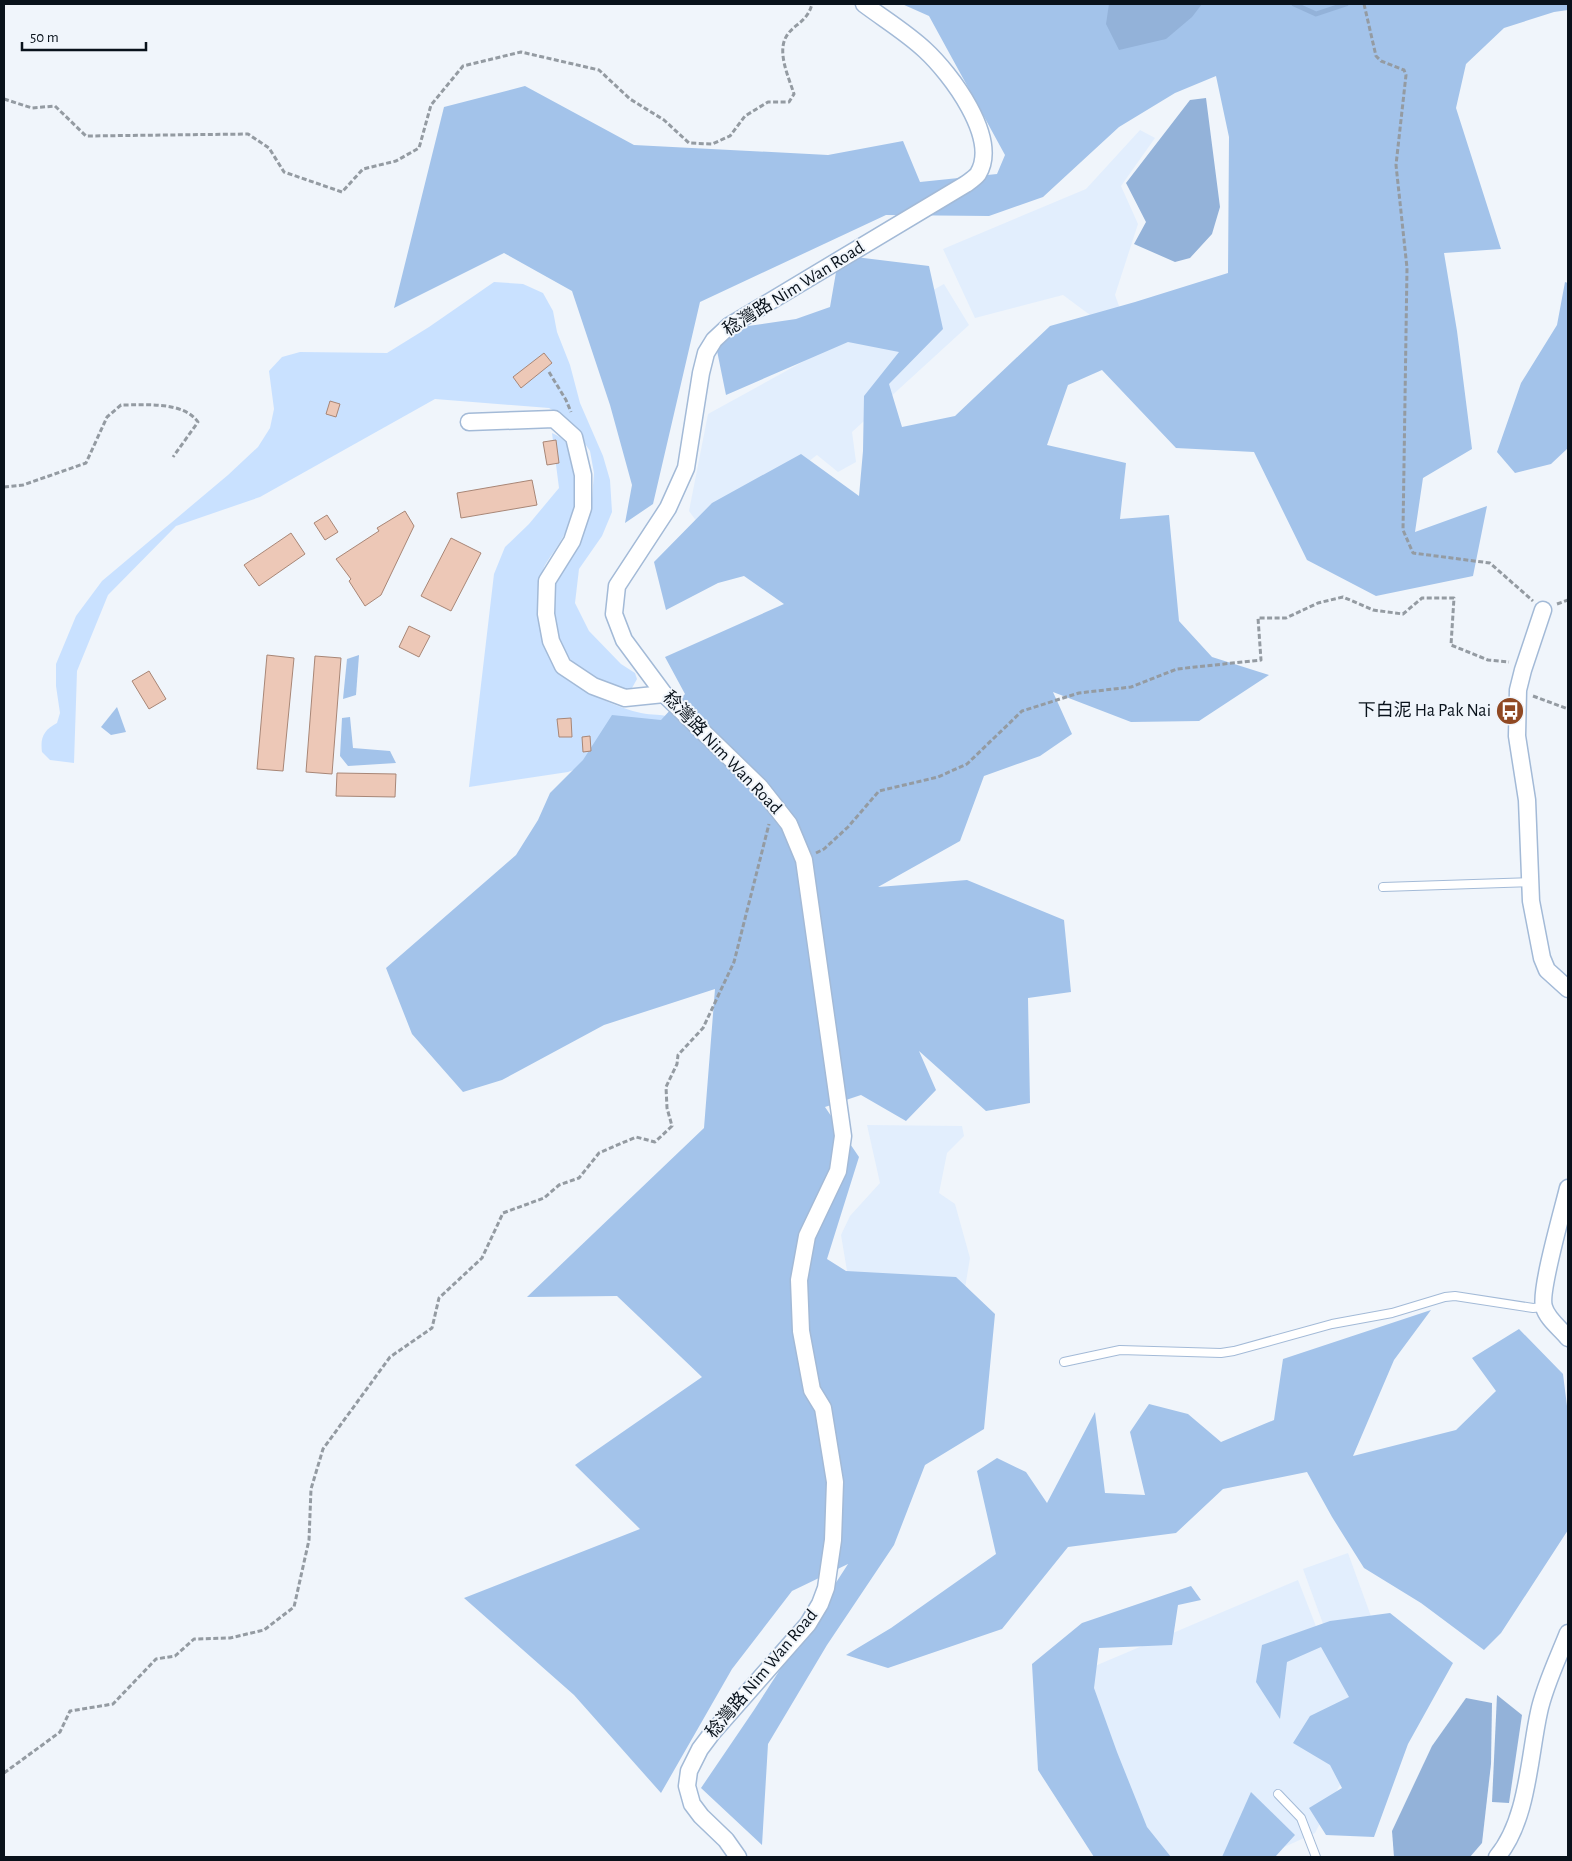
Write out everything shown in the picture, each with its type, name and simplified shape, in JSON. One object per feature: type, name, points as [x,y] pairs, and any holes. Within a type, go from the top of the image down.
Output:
[{"type":"street","name":"稔灣路 Nim Wan Road","points":[[738,1857],[726,1840],[701,1816],[692,1804],[687,1786],[689,1771],[706,1740],[808,1624],[820,1604],[826,1588],[833,1540],[834,1482],[823,1408],[812,1390],[801,1331],[799,1280],[807,1236],[838,1171],[843,1136],[804,858],[789,824],[760,787],[664,694],[624,640],[614,614],[617,586],[668,508],[686,468],[701,373],[706,353],[714,340],[729,326],[966,184],[978,174],[982,162],[983,148],[977,123],[957,88],[925,50],[864,4]]},
{"type":"street","points":[[469,422],[554,419],[574,437],[583,475],[583,508],[572,541],[546,581],[546,614],[551,641],[564,666],[593,686],[625,698],[664,694]]},
{"type":"street","points":[[1543,610],[1518,690],[1517,736],[1528,800],[1531,901],[1544,967],[1568,989]]},
{"type":"street","points":[[1568,1188],[1544,1294],[1544,1307],[1548,1316],[1568,1338]]},
{"type":"street","points":[[1497,1857],[1504,1849],[1520,1814],[1540,1709],[1568,1632]]},
{"type":"lane","points":[[1383,887],[1530,882]]},
{"type":"lane","points":[[1064,1362],[1120,1350],[1234,1351],[1332,1324],[1392,1314],[1436,1299],[1455,1296],[1533,1308],[1544,1307]]},
{"type":"lane","points":[[1278,1794],[1301,1818],[1316,1857]]},
{"type":"path","points":[[4,99],[32,108],[55,106],[86,136],[248,134],[269,148],[284,172],[342,192],[363,169],[396,161],[419,148],[431,105],[463,66],[521,52],[599,70],[630,99],[664,120],[689,143],[712,144],[730,136],[744,116],[768,102],[789,102],[794,94],[783,53],[786,37],[810,13],[812,4]]},
{"type":"path","points":[[1364,5],[1376,56],[1381,61],[1404,70],[1406,76],[1396,165],[1407,268],[1403,530],[1413,553],[1490,563],[1543,610]]},
{"type":"path","points":[[549,372],[566,400],[575,425],[574,437]]},
{"type":"path","points":[[4,488],[23,486],[86,464],[107,417],[121,405],[166,405],[194,416],[198,422],[173,457]]},
{"type":"path","points":[[804,858],[824,849],[848,827],[879,791],[938,777],[967,764],[1022,711],[1079,693],[1131,687],[1177,669],[1261,660],[1258,618],[1286,618],[1318,604],[1343,596],[1373,610],[1403,614],[1422,598],[1454,598],[1452,645],[1488,660],[1525,664]]},
{"type":"path","points":[[1518,690],[1568,709]]},
{"type":"path","points":[[4,1773],[60,1732],[70,1711],[113,1704],[156,1659],[175,1656],[194,1639],[230,1638],[264,1630],[294,1607],[309,1540],[311,1489],[323,1448],[390,1357],[432,1328],[439,1298],[482,1258],[504,1213],[544,1198],[559,1185],[579,1178],[599,1153],[636,1137],[655,1142],[672,1126],[666,1108],[666,1087],[677,1064],[678,1055],[703,1028],[734,962],[774,804]]},
{"type":"shaded area","points":[[902,4],[1568,4],[1568,10],[1554,12],[1504,28],[1466,64],[1456,108],[1501,249],[1444,253],[1457,331],[1472,449],[1423,478],[1415,532],[1487,506],[1473,576],[1376,596],[1307,560],[1254,452],[1176,448],[1102,370],[1068,385],[1047,445],[1126,463],[1120,519],[1169,515],[1179,621],[1212,657],[1269,675],[1199,721],[1131,722],[1053,692],[1072,734],[1040,756],[984,776],[960,841],[878,887],[967,880],[1064,920],[1071,992],[1028,998],[1030,1103],[986,1111],[919,1051],[936,1090],[906,1121],[861,1095],[825,1107],[859,1157],[827,1259],[846,1271],[956,1277],[995,1314],[984,1429],[925,1465],[894,1545],[827,1645],[768,1744],[762,1845],[701,1788],[754,1710],[848,1564],[792,1591],[732,1669],[661,1793],[574,1695],[464,1598],[640,1529],[575,1465],[702,1377],[617,1296],[527,1297],[704,1128],[715,989],[604,1025],[502,1080],[463,1092],[412,1034],[386,968],[516,855],[538,820],[550,793],[583,760],[612,715],[661,720],[685,694],[665,657],[784,604],[744,576],[718,583],[666,610],[654,562],[712,503],[801,454],[859,496],[863,451],[864,396],[899,352],[848,342],[726,395],[713,331],[796,319],[830,307],[839,255],[929,266],[943,329],[889,384],[902,427],[955,416],[1050,326],[1228,273],[1229,137],[1216,76],[1175,93],[1119,127],[1043,197],[989,216],[886,215],[700,302],[653,504],[625,523],[632,485],[610,405],[572,291],[504,253],[394,308],[444,107],[525,86],[634,145],[828,155],[903,141],[920,182],[997,174],[1005,155],[929,16]]},
{"type":"shaded area","points":[[1109,4],[1202,4],[1192,17],[1166,39],[1119,50],[1106,24]]},
{"type":"shaded area","points":[[1206,98],[1220,207],[1212,234],[1190,258],[1175,262],[1134,244],[1146,222],[1126,183],[1190,100]]},
{"type":"shaded area","points":[[1140,130],[1155,138],[1121,186],[1138,224],[1115,295],[1124,320],[1109,329],[1063,295],[975,318],[943,249],[1086,189]]},
{"type":"shaded area","points":[[494,282],[523,284],[543,293],[553,311],[557,332],[570,365],[580,403],[603,456],[610,480],[612,512],[602,536],[579,569],[575,603],[589,631],[621,664],[635,673],[637,679],[632,688],[621,691],[598,681],[577,668],[564,651],[555,627],[552,600],[557,576],[576,544],[591,511],[594,473],[590,451],[563,416],[549,408],[435,399],[260,497],[176,526],[108,595],[77,671],[74,763],[50,760],[42,752],[42,738],[49,728],[57,723],[60,713],[56,686],[56,664],[76,616],[102,581],[228,475],[258,447],[270,428],[274,409],[269,371],[282,357],[300,352],[387,353],[429,327]]},
{"type":"shaded area","points":[[1565,282],[1568,283],[1568,448],[1551,464],[1515,473],[1497,452],[1521,383],[1557,325]]},
{"type":"shaded area","points":[[944,284],[969,325],[852,432],[856,462],[838,472],[817,455],[772,489],[700,526],[689,511],[708,414]]},
{"type":"shaded area","points":[[552,433],[565,441],[570,449],[578,484],[578,498],[571,520],[561,541],[544,566],[542,573],[538,600],[540,630],[549,658],[566,679],[592,694],[633,711],[671,718],[609,757],[568,772],[469,787],[494,574],[505,547],[529,524],[559,488]]},
{"type":"shaded area","points":[[359,655],[356,695],[343,699],[347,659]]},
{"type":"shaded area","points":[[117,707],[126,732],[111,735],[101,727]]},
{"type":"shaded area","points":[[350,717],[353,748],[390,751],[396,763],[348,766],[340,756],[342,718]]},
{"type":"shaded area","points":[[867,1125],[962,1126],[964,1136],[947,1153],[939,1193],[955,1204],[970,1258],[964,1294],[849,1283],[841,1235],[850,1216],[880,1183]]},
{"type":"shaded area","points":[[1431,1310],[1394,1360],[1353,1456],[1456,1430],[1496,1391],[1472,1358],[1519,1329],[1563,1374],[1568,1414],[1568,1530],[1501,1633],[1484,1650],[1421,1603],[1364,1568],[1307,1472],[1223,1489],[1176,1533],[1068,1547],[1002,1629],[888,1668],[846,1655],[891,1628],[996,1554],[977,1471],[997,1458],[1026,1472],[1047,1503],[1095,1412],[1105,1493],[1145,1495],[1130,1432],[1149,1404],[1188,1414],[1221,1442],[1274,1420],[1283,1359]]},
{"type":"shaded area","points":[[1348,1553],[1372,1619],[1326,1632],[1303,1569]]},
{"type":"shaded area","points":[[1298,1580],[1319,1634],[1361,1705],[1346,1773],[1315,1833],[1262,1857],[1156,1857],[1076,1674]]},
{"type":"shaded area","points":[[1191,1586],[1201,1600],[1178,1605],[1172,1645],[1099,1648],[1094,1688],[1147,1827],[1171,1857],[1094,1857],[1038,1770],[1032,1664],[1082,1623]]},
{"type":"shaded area","points":[[1390,1613],[1453,1663],[1408,1744],[1374,1837],[1326,1835],[1309,1808],[1342,1788],[1330,1765],[1293,1743],[1310,1716],[1349,1697],[1321,1647],[1287,1662],[1280,1719],[1256,1682],[1262,1645],[1330,1621]]},
{"type":"shaded area","points":[[1497,1695],[1522,1715],[1509,1803],[1492,1802]]},
{"type":"shaded area","points":[[1466,1698],[1492,1703],[1491,1764],[1482,1843],[1470,1857],[1394,1857],[1392,1831],[1432,1746]]},
{"type":"shaded area","points":[[1251,1792],[1295,1835],[1275,1857],[1222,1857]]},
{"type":"building","points":[[544,353],[552,363],[521,388],[513,377]]},
{"type":"building","points":[[330,401],[340,404],[336,417],[326,414]]},
{"type":"building","points":[[556,440],[559,463],[547,465],[543,442]]},
{"type":"building","points":[[532,480],[537,505],[461,518],[457,493]]},
{"type":"building","points":[[405,511],[414,526],[381,595],[365,606],[349,581],[351,579],[336,559],[379,531],[377,528]]},
{"type":"building","points":[[327,515],[338,532],[325,540],[314,523]]},
{"type":"building","points":[[291,533],[305,554],[259,586],[244,565]]},
{"type":"building","points":[[451,538],[481,553],[451,611],[421,596]]},
{"type":"building","points":[[409,626],[430,636],[419,657],[399,647]]},
{"type":"building","points":[[267,655],[294,658],[283,771],[257,769]]},
{"type":"building","points":[[315,656],[341,658],[332,774],[306,772]]},
{"type":"building","points":[[149,671],[166,699],[149,709],[132,681]]},
{"type":"building","points":[[571,718],[572,737],[559,737],[557,719]]},
{"type":"building","points":[[590,736],[591,751],[583,752],[582,737]]},
{"type":"building","points":[[337,773],[396,774],[395,797],[336,796]]},
{"type":"waterway","points":[[1294,4],[1316,14],[1346,4]]},
{"type":"place","name":"下白泥 Ha Pak Nai","points":[[1510,711]]}]
